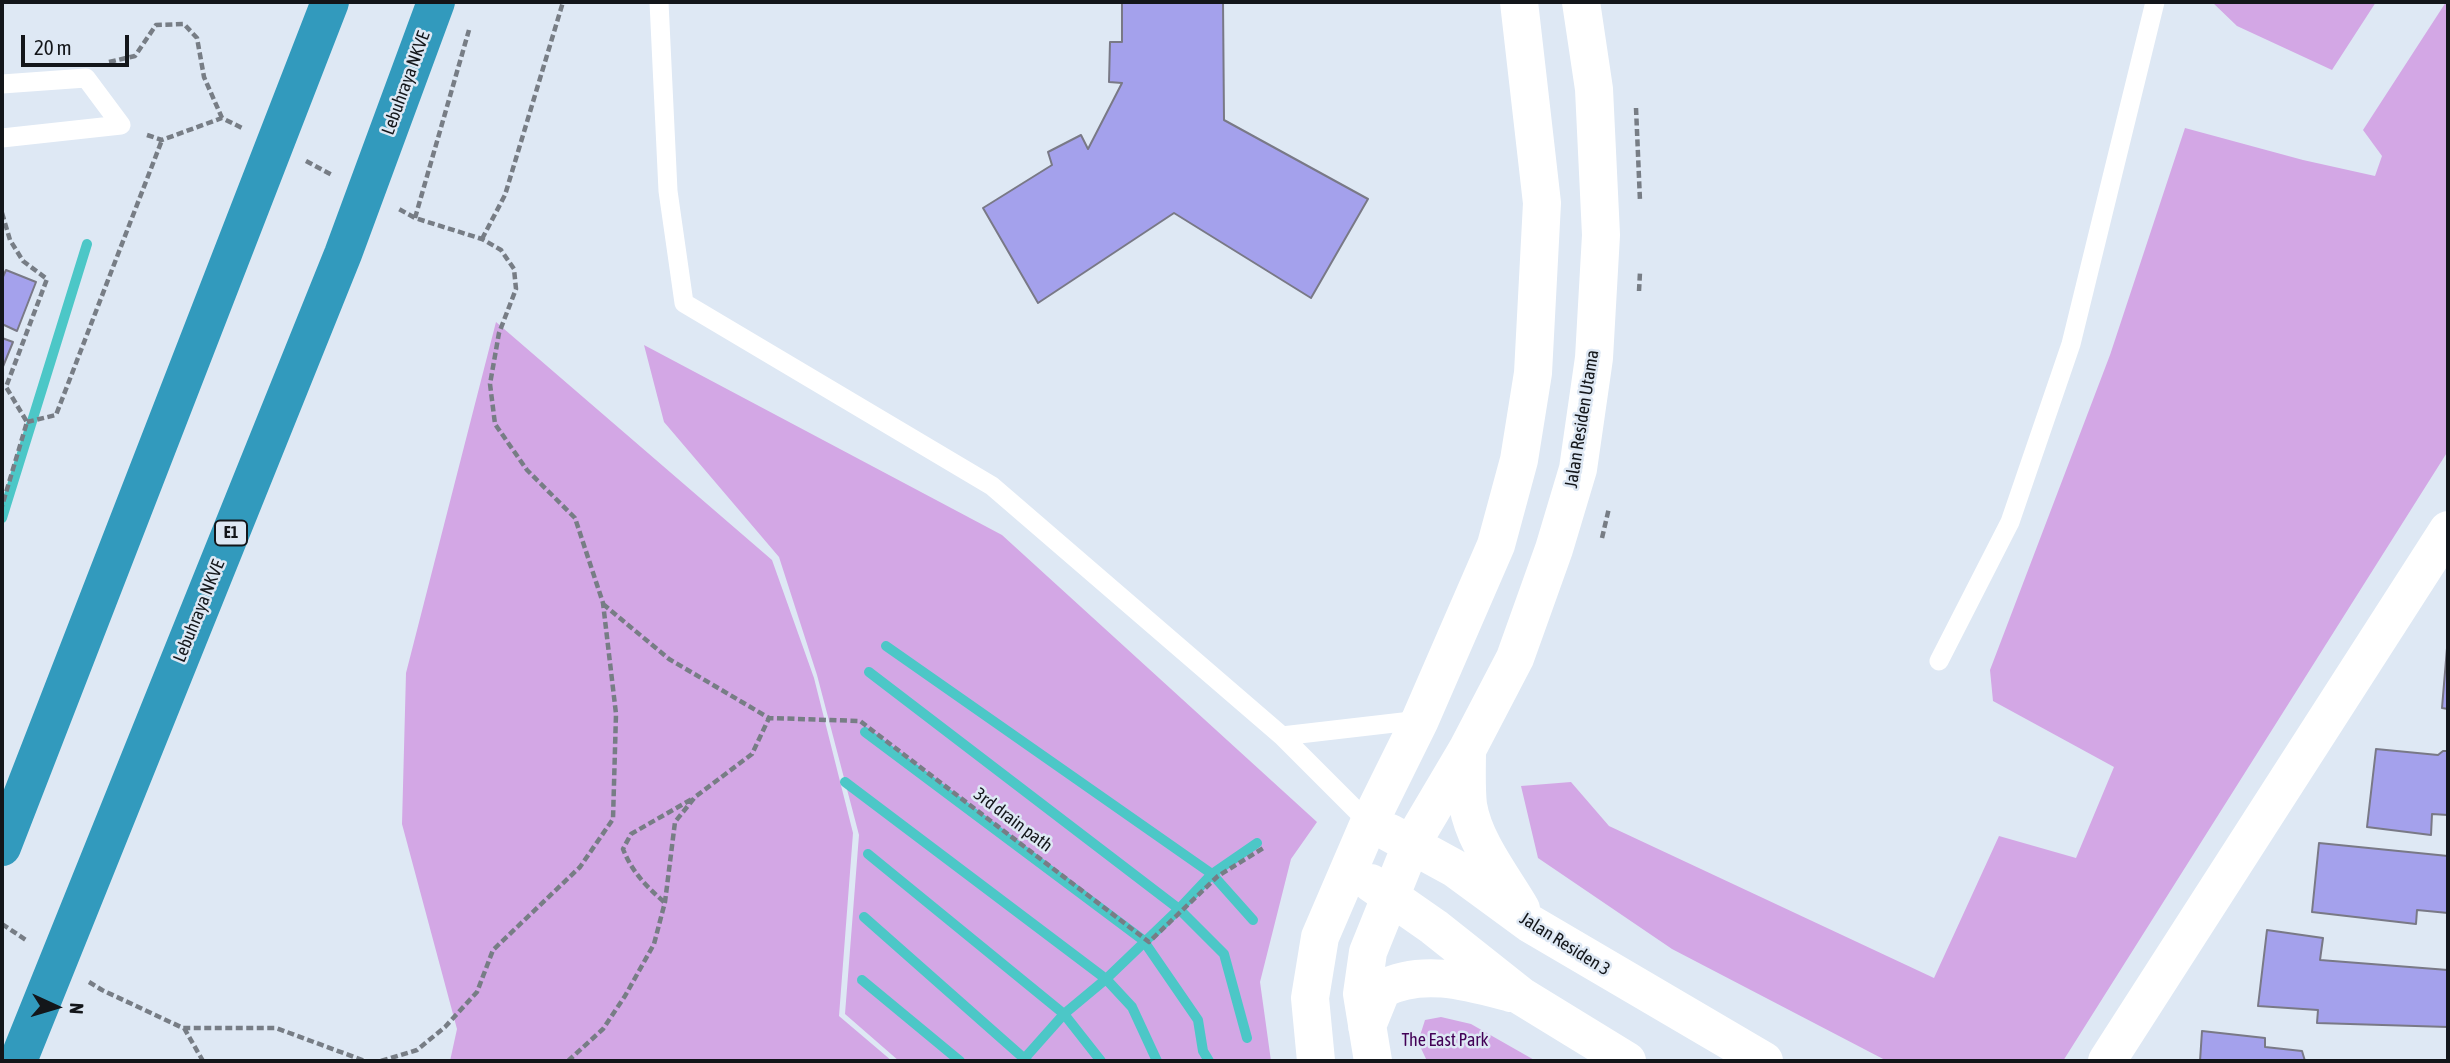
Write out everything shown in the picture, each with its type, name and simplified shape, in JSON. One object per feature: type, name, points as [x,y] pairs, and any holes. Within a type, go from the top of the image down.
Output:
[{"type":"highway","points":[[2,847],[330,2]]},
{"type":"highway","name":"Lebuhraya NKVE","points":[[18,1061],[343,254],[436,2]]},
{"type":"street","points":[[1316,1061],[1310,998],[1320,937],[1369,823],[1420,720],[1496,545],[1519,460],[1533,373],[1542,203],[1519,2]]},
{"type":"street","name":"Jalan Residen Utama","points":[[1370,1044],[1362,994],[1368,953],[1412,843],[1467,750],[1515,658],[1554,549],[1578,468],[1594,358],[1601,235],[1594,89],[1581,2]]},
{"type":"street","points":[[2107,1061],[2448,530]]},
{"type":"street","points":[[1467,750],[1468,804],[1472,820],[1529,923]]},
{"type":"street","name":"Jalan Residen 3","points":[[1369,823],[1412,843],[1454,868],[1529,923],[1764,1061]]},
{"type":"street","points":[[1349,869],[1434,927],[1521,996],[1626,1061]]},
{"type":"street","points":[[1370,1044],[1382,989],[1394,983],[1423,978],[1448,979],[1521,996]]},
{"type":"lane","points":[[659,2],[668,191],[684,303],[992,486],[1282,736],[1369,823]]},
{"type":"lane","points":[[1939,661],[2010,522],[2071,344],[2155,2]]},
{"type":"lane","points":[[2,84],[86,78],[121,125],[2,138]]},
{"type":"lane","points":[[1282,736],[1420,720]]},
{"type":"path","points":[[482,239],[505,195],[563,2]]},
{"type":"path","points":[[86,78],[101,64],[135,56],[156,25],[184,24],[197,38],[204,77],[222,118]]},
{"type":"path","points":[[381,1061],[417,1049],[445,1027],[477,992],[493,950],[580,867],[613,819],[616,714],[603,603],[575,517],[527,470],[495,424],[490,384],[499,333],[513,298],[514,269],[501,250],[482,239],[415,218],[470,27]]},
{"type":"path","points":[[27,422],[56,415],[162,140]]},
{"type":"path","points":[[2,213],[10,240],[23,261],[47,279],[6,387],[27,422],[2,506]]},
{"type":"path","points":[[603,603],[669,659],[769,718],[752,754],[695,797],[631,834],[623,849],[630,867],[642,882],[665,902]]},
{"type":"path","name":"3rd drain path","points":[[769,718],[860,721],[1149,942],[1218,876],[1265,847]]},
{"type":"path","points":[[568,1061],[603,1028],[625,996],[654,944],[665,902],[675,822],[695,797]]},
{"type":"path","points":[[2,925],[34,945]]},
{"type":"path","points":[[80,975],[102,990],[183,1028],[276,1028],[365,1061]]},
{"type":"path","points":[[183,1028],[203,1061]]},
{"type":"green space","points":[[2212,2],[2376,2],[2332,70],[2237,26]]},
{"type":"green space","points":[[2446,2],[2448,451],[2063,1061],[1887,1061],[1672,949],[1538,858],[1521,786],[1571,782],[1609,826],[1934,978],[1999,836],[2076,858],[2114,767],[1993,701],[1990,670],[2110,355],[2185,128],[2303,160],[2375,176],[2382,156],[2363,130]]},
{"type":"green space","points":[[496,322],[772,560],[814,678],[853,833],[839,1016],[892,1061],[450,1061],[457,1029],[402,824],[406,673]]},
{"type":"green space","points":[[644,345],[1002,535],[1317,822],[1291,859],[1260,982],[1271,1061],[899,1061],[845,1014],[859,835],[817,675],[779,557],[664,422]]},
{"type":"green space","name":"The East Park","points":[[1441,1017],[1471,1024],[1536,1061],[1427,1061],[1418,1042],[1425,1020]]},
{"type":"building","points":[[1122,2],[1223,2],[1224,120],[1368,199],[1311,298],[1174,213],[1038,303],[983,208],[1052,165],[1048,152],[1081,135],[1088,149],[1122,83],[1109,82],[1110,42],[1122,42]]},
{"type":"building","points":[[6,270],[36,282],[17,331],[2,324],[2,279]]},
{"type":"building","points":[[2,338],[13,342],[2,369]]},
{"type":"building","points":[[2448,636],[2448,709],[2442,708]]},
{"type":"building","points":[[2376,749],[2438,755],[2448,751],[2448,815],[2432,814],[2431,835],[2367,827]]},
{"type":"building","points":[[2319,843],[2448,856],[2448,913],[2417,910],[2416,924],[2312,912]]},
{"type":"building","points":[[2267,930],[2323,938],[2320,960],[2448,970],[2448,1027],[2317,1023],[2318,1010],[2258,1006]]},
{"type":"building","points":[[2202,1031],[2265,1038],[2265,1047],[2302,1051],[2305,1061],[2200,1061]]},
{"type":"waterway","points":[[2,518],[87,244]]},
{"type":"waterway","points":[[886,646],[1212,874],[1253,920]]},
{"type":"waterway","points":[[869,672],[1179,909],[1224,954],[1247,1038]]},
{"type":"waterway","points":[[865,732],[1143,940],[1198,1020],[1203,1051],[1209,1061]]},
{"type":"waterway","points":[[845,782],[1106,979],[1132,1007],[1157,1061]]},
{"type":"waterway","points":[[1024,1059],[1064,1014],[1106,979],[1212,874],[1257,843]]},
{"type":"waterway","points":[[868,854],[1064,1014],[1101,1061]]},
{"type":"waterway","points":[[864,917],[1027,1061]]},
{"type":"waterway","points":[[862,980],[960,1061]]}]
